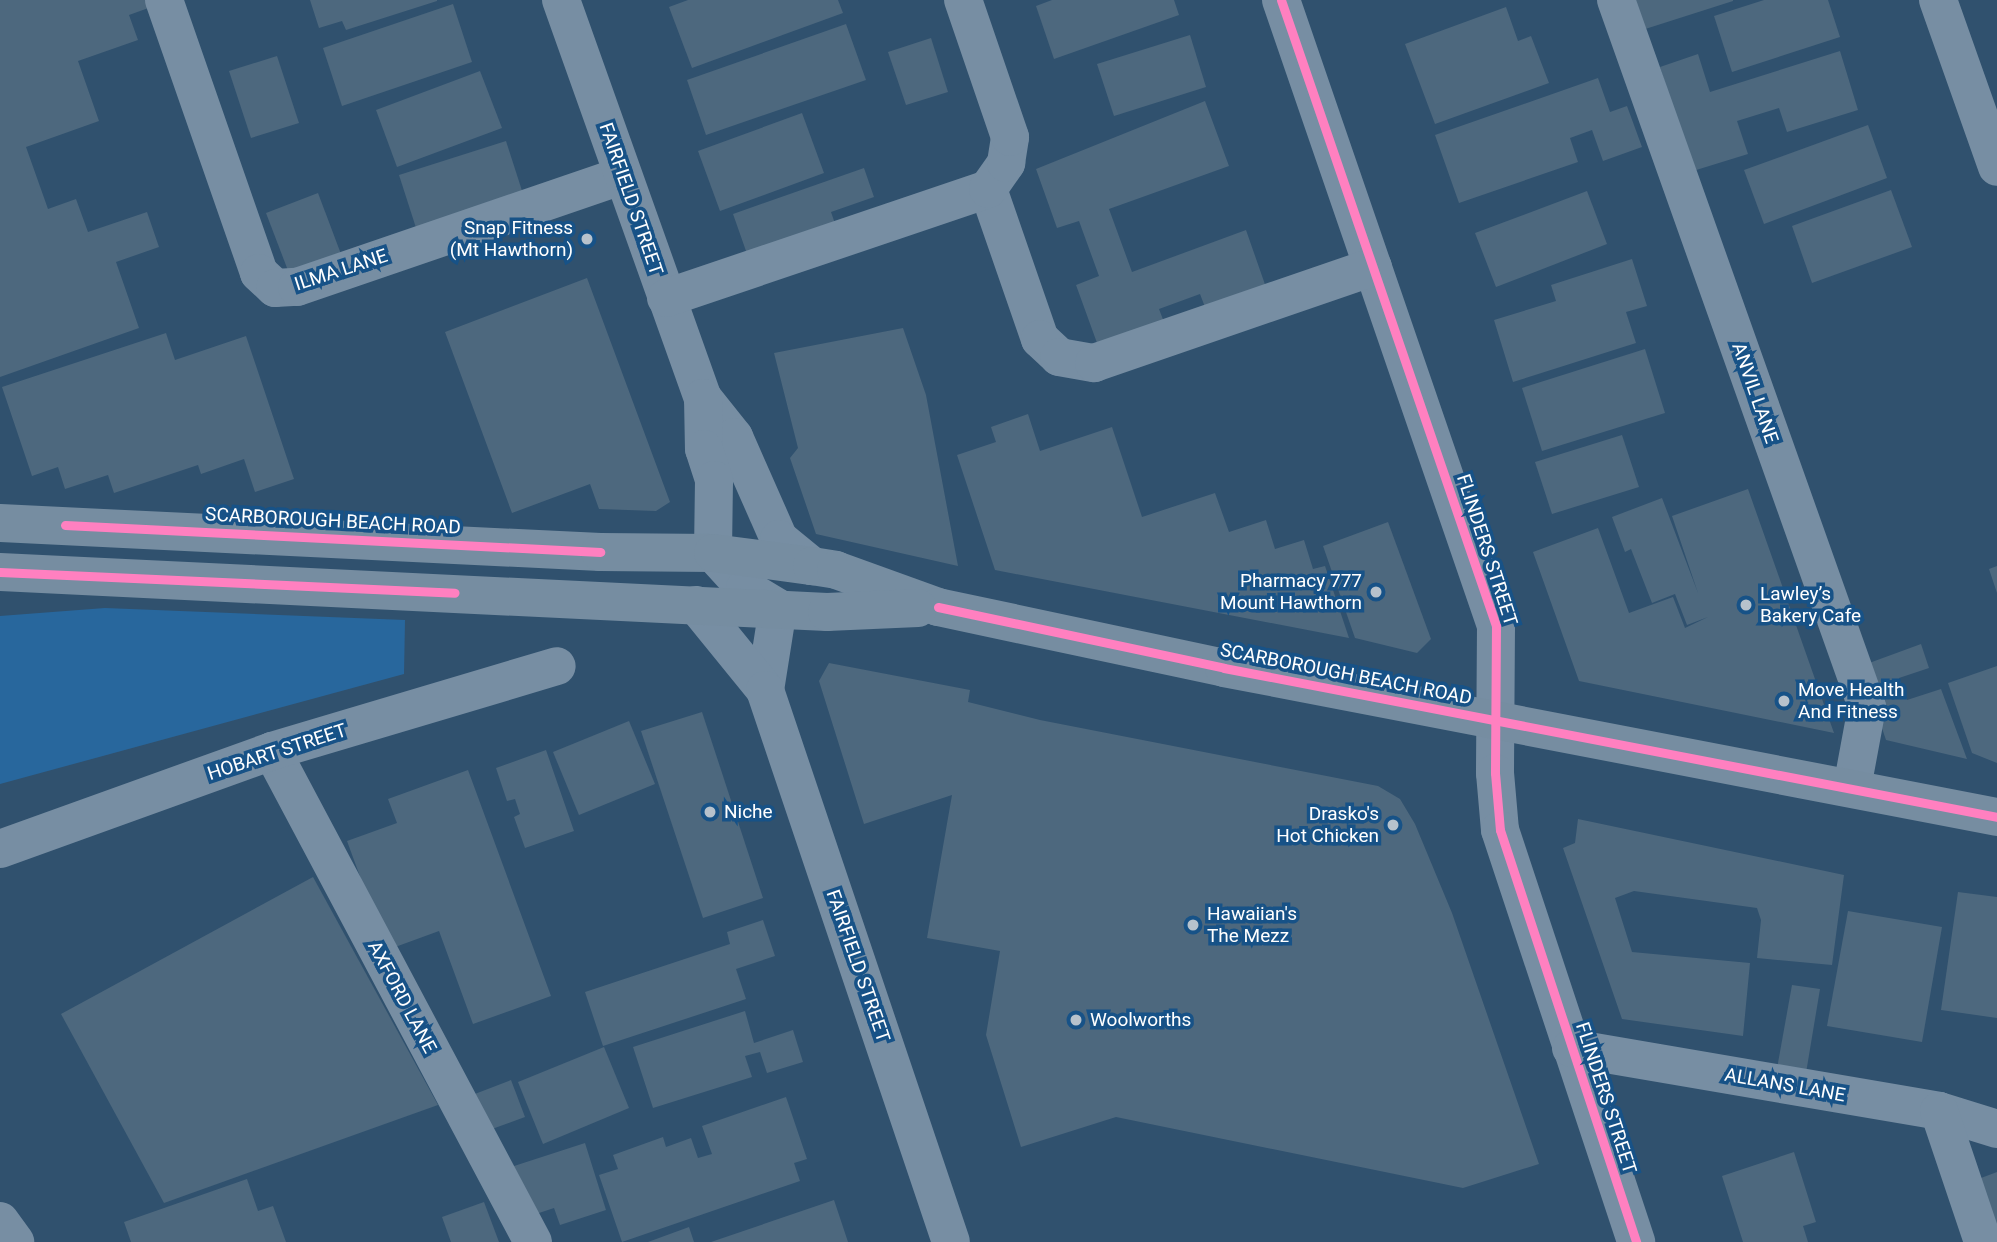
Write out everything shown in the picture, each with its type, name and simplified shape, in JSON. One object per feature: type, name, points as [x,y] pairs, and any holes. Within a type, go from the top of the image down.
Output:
[{"type":"main road","name":"SCARBOROUGH BEACH ROAD","points":[[0,523],[600,552],[713,553],[812,566],[836,570],[938,607],[1496,720],[1997,817]]},
{"type":"main road","name":"SCARBOROUGH BEACH ROAD","points":[[0,572],[827,612],[938,607]]},
{"type":"street","name":"ILMA LANE","points":[[164,0],[259,273],[275,288],[296,287],[622,176]]},
{"type":"street","name":"FAIRFIELD STREET","points":[[561,0],[703,398],[734,437],[779,540],[812,566]]},
{"type":"street","points":[[666,298],[988,189],[1006,163],[1010,137],[963,0]]},
{"type":"street","name":"ANVIL LANE","points":[[1616,0],[1867,707],[1852,788]]},
{"type":"street","points":[[1938,0],[1997,167]]},
{"type":"street","name":"FLINDERS STREET","points":[[1292,3],[1373,267],[1496,626],[1500,830],[1636,1242]]},
{"type":"street","points":[[988,189],[1040,339],[1059,357],[1094,363],[1373,267]]},
{"type":"street","name":"FAIRFIELD STREET","points":[[703,398],[704,449],[714,480],[713,553]]},
{"type":"street","points":[[713,553],[744,588],[778,608]]},
{"type":"street","name":"FAIRFIELD STREET","points":[[696,604],[765,690],[951,1242]]},
{"type":"street","name":"FAIRFIELD STREET","points":[[765,690],[778,608]]},
{"type":"street","name":"HOBART STREET","points":[[0,849],[272,751],[557,666]]},
{"type":"street","name":"AXFORD LANE","points":[[272,751],[533,1242]]},
{"type":"street","name":"ALLANS LANE","points":[[1571,1048],[1939,1111],[1997,1129]]},
{"type":"street","points":[[1939,1111],[1983,1242]]},
{"type":"street","points":[[0,1221],[15,1242]]},
{"type":"shaded area","points":[[105,608],[405,620],[404,674],[0,784],[0,616]]},
{"type":"building","points":[[0,0],[152,0],[154,6],[129,15],[138,40],[78,61],[99,121],[26,147],[48,209],[76,199],[88,232],[147,212],[159,247],[116,262],[139,328],[0,377]]},
{"type":"building","points":[[310,0],[437,1],[346,30],[342,21],[319,28]]},
{"type":"building","points":[[688,0],[838,0],[843,13],[692,68],[669,7]]},
{"type":"building","points":[[1052,0],[1174,0],[1179,15],[1054,59],[1036,6]]},
{"type":"building","points":[[1629,0],[1733,0],[1733,1],[1639,31]]},
{"type":"building","points":[[1764,0],[1828,0],[1840,37],[1732,72],[1714,16]]},
{"type":"building","points":[[453,4],[472,62],[342,106],[323,48]]},
{"type":"building","points":[[1506,7],[1518,41],[1531,36],[1549,83],[1435,124],[1405,44]]},
{"type":"building","points":[[846,24],[866,80],[706,135],[687,80]]},
{"type":"building","points":[[1190,35],[1206,87],[1114,116],[1097,64]]},
{"type":"building","points":[[931,38],[948,92],[906,105],[888,52]]},
{"type":"building","points":[[1840,51],[1858,110],[1787,132],[1779,108],[1737,121],[1748,154],[1693,171],[1660,67],[1698,54],[1710,92]]},
{"type":"building","points":[[277,56],[299,123],[251,138],[229,71]]},
{"type":"building","points":[[480,71],[502,128],[397,167],[376,110]]},
{"type":"building","points":[[1598,78],[1610,112],[1627,106],[1642,147],[1603,161],[1592,130],[1570,138],[1578,162],[1459,203],[1435,135]]},
{"type":"building","points":[[1205,101],[1229,166],[1109,209],[1132,272],[1246,230],[1268,293],[1208,315],[1200,294],[1159,309],[1167,330],[1101,354],[1076,285],[1099,276],[1079,221],[1057,228],[1036,169]]},
{"type":"building","points":[[802,113],[824,173],[720,211],[698,151]]},
{"type":"building","points":[[1868,125],[1887,178],[1764,224],[1744,170]]},
{"type":"building","points":[[506,141],[525,200],[418,234],[399,175]]},
{"type":"building","points":[[864,168],[874,197],[831,212],[840,238],[752,268],[733,214]]},
{"type":"building","points":[[1891,190],[1912,247],[1812,283],[1792,226]]},
{"type":"building","points":[[1587,191],[1607,244],[1496,287],[1475,233]]},
{"type":"building","points":[[318,193],[344,262],[292,281],[266,213]]},
{"type":"building","points":[[1632,259],[1647,306],[1626,312],[1636,343],[1513,382],[1494,320],[1556,301],[1551,285]]},
{"type":"building","points":[[587,278],[670,502],[656,511],[599,509],[590,484],[512,513],[445,332]]},
{"type":"building","points":[[903,328],[926,395],[958,566],[816,534],[790,458],[798,448],[774,353]]},
{"type":"building","points":[[166,333],[175,360],[246,336],[294,479],[255,492],[244,459],[201,474],[198,465],[114,493],[108,475],[65,489],[58,467],[32,476],[2,387]]},
{"type":"building","points":[[1645,349],[1665,413],[1542,451],[1522,388]]},
{"type":"building","points":[[1028,414],[1040,451],[1112,427],[1142,517],[1215,493],[1229,532],[1266,520],[1275,549],[1304,540],[1313,569],[1325,566],[1349,638],[995,570],[957,455],[996,442],[991,427]]},
{"type":"building","points":[[1622,435],[1639,487],[1552,514],[1535,462]]},
{"type":"building","name":"Lawley’s Bakery Cafe","points":[[1748,489],[1834,733],[1579,681],[1533,552],[1598,528],[1629,613],[1673,597],[1685,628],[1708,617],[1687,625],[1675,594],[1652,603],[1631,549],[1625,552],[1612,517],[1662,498],[1698,593],[1672,516]]},
{"type":"building","name":"Pharmacy 777 Mount Hawthorn","points":[[1388,522],[1431,639],[1417,653],[1355,638],[1323,546]]},
{"type":"building","points":[[1997,566],[1997,593],[1989,569]]},
{"type":"building","points":[[1921,644],[1929,668],[1899,678],[1907,700],[1941,689],[1967,759],[1886,740],[1861,666]]},
{"type":"building","name":"Hawaiian's The Mezz","points":[[829,663],[970,690],[968,702],[1040,720],[1378,786],[1400,799],[1415,824],[1452,913],[1539,1164],[1463,1188],[1116,1117],[1021,1147],[986,1035],[1000,951],[927,938],[952,795],[864,824],[819,681]]},
{"type":"building","points":[[1997,666],[1997,763],[1972,753],[1948,683]]},
{"type":"building","points":[[702,712],[763,898],[703,918],[641,731]]},
{"type":"building","points":[[629,721],[655,784],[579,815],[553,752]]},
{"type":"building","points":[[546,750],[574,831],[525,848],[514,817],[520,814],[515,799],[507,801],[496,768]]},
{"type":"building","points":[[468,770],[551,996],[473,1024],[439,931],[387,950],[347,841],[397,823],[388,799]]},
{"type":"building","points":[[1578,819],[1844,875],[1832,965],[1757,958],[1761,920],[1757,908],[1634,891],[1615,898],[1632,952],[1750,963],[1743,1036],[1622,1019],[1563,848],[1575,843]]},
{"type":"building","points":[[313,877],[438,1105],[164,1203],[61,1014]]},
{"type":"building","points":[[1958,892],[1997,897],[1997,1018],[1941,1010]]},
{"type":"building","points":[[1848,911],[1942,927],[1922,1042],[1827,1026]]},
{"type":"building","points":[[763,920],[775,956],[736,969],[746,999],[603,1046],[585,992],[730,944],[727,932]]},
{"type":"building","points":[[1792,985],[1820,989],[1805,1079],[1776,1074]]},
{"type":"building","points":[[745,1011],[754,1043],[793,1030],[803,1062],[767,1073],[760,1052],[745,1056],[752,1077],[653,1108],[633,1047]]},
{"type":"building","points":[[604,1047],[629,1108],[543,1144],[518,1082]]},
{"type":"building","points":[[511,1080],[525,1117],[481,1133],[467,1097]]},
{"type":"building","points":[[786,1097],[807,1159],[794,1163],[800,1181],[622,1242],[599,1175],[618,1169],[613,1155],[663,1137],[666,1147],[691,1138],[698,1158],[712,1154],[702,1126]]},
{"type":"building","points":[[585,1143],[606,1210],[560,1225],[554,1208],[527,1217],[511,1167]]},
{"type":"building","points":[[1794,1152],[1816,1222],[1803,1226],[1808,1242],[1743,1242],[1722,1176]]},
{"type":"building","points":[[1997,1172],[1997,1242],[1973,1181]]},
{"type":"building","points":[[247,1179],[258,1211],[273,1206],[286,1242],[131,1242],[124,1222]]},
{"type":"building","points":[[834,1200],[848,1242],[711,1242]]},
{"type":"building","points":[[484,1202],[499,1242],[451,1242],[442,1217]]},
{"type":"building","points":[[689,1227],[694,1242],[648,1242]]},
{"type":"cycle path","points":[[1281,0],[1496,626],[1495,773],[1500,830],[1636,1242]]},
{"type":"cycle path","points":[[65,525],[600,552]]},
{"type":"cycle path","points":[[0,572],[455,593]]},
{"type":"cycle path","points":[[938,607],[1224,668],[1997,817]]},
{"type":"place","name":"Snap Fitness (Mt Hawthorn)","points":[[587,239]]},
{"type":"place","name":"Pharmacy 777 Mount Hawthorn","points":[[1376,592]]},
{"type":"place","name":"Lawley’s Bakery Cafe","points":[[1746,605]]},
{"type":"place","name":"Move Health And Fitness","points":[[1784,701]]},
{"type":"place","name":"Niche","points":[[710,812]]},
{"type":"place","name":"Drasko's Hot Chicken","points":[[1393,825]]},
{"type":"place","name":"Hawaiian's The Mezz","points":[[1193,925]]},
{"type":"place","name":"Woolworths","points":[[1076,1020]]}]
